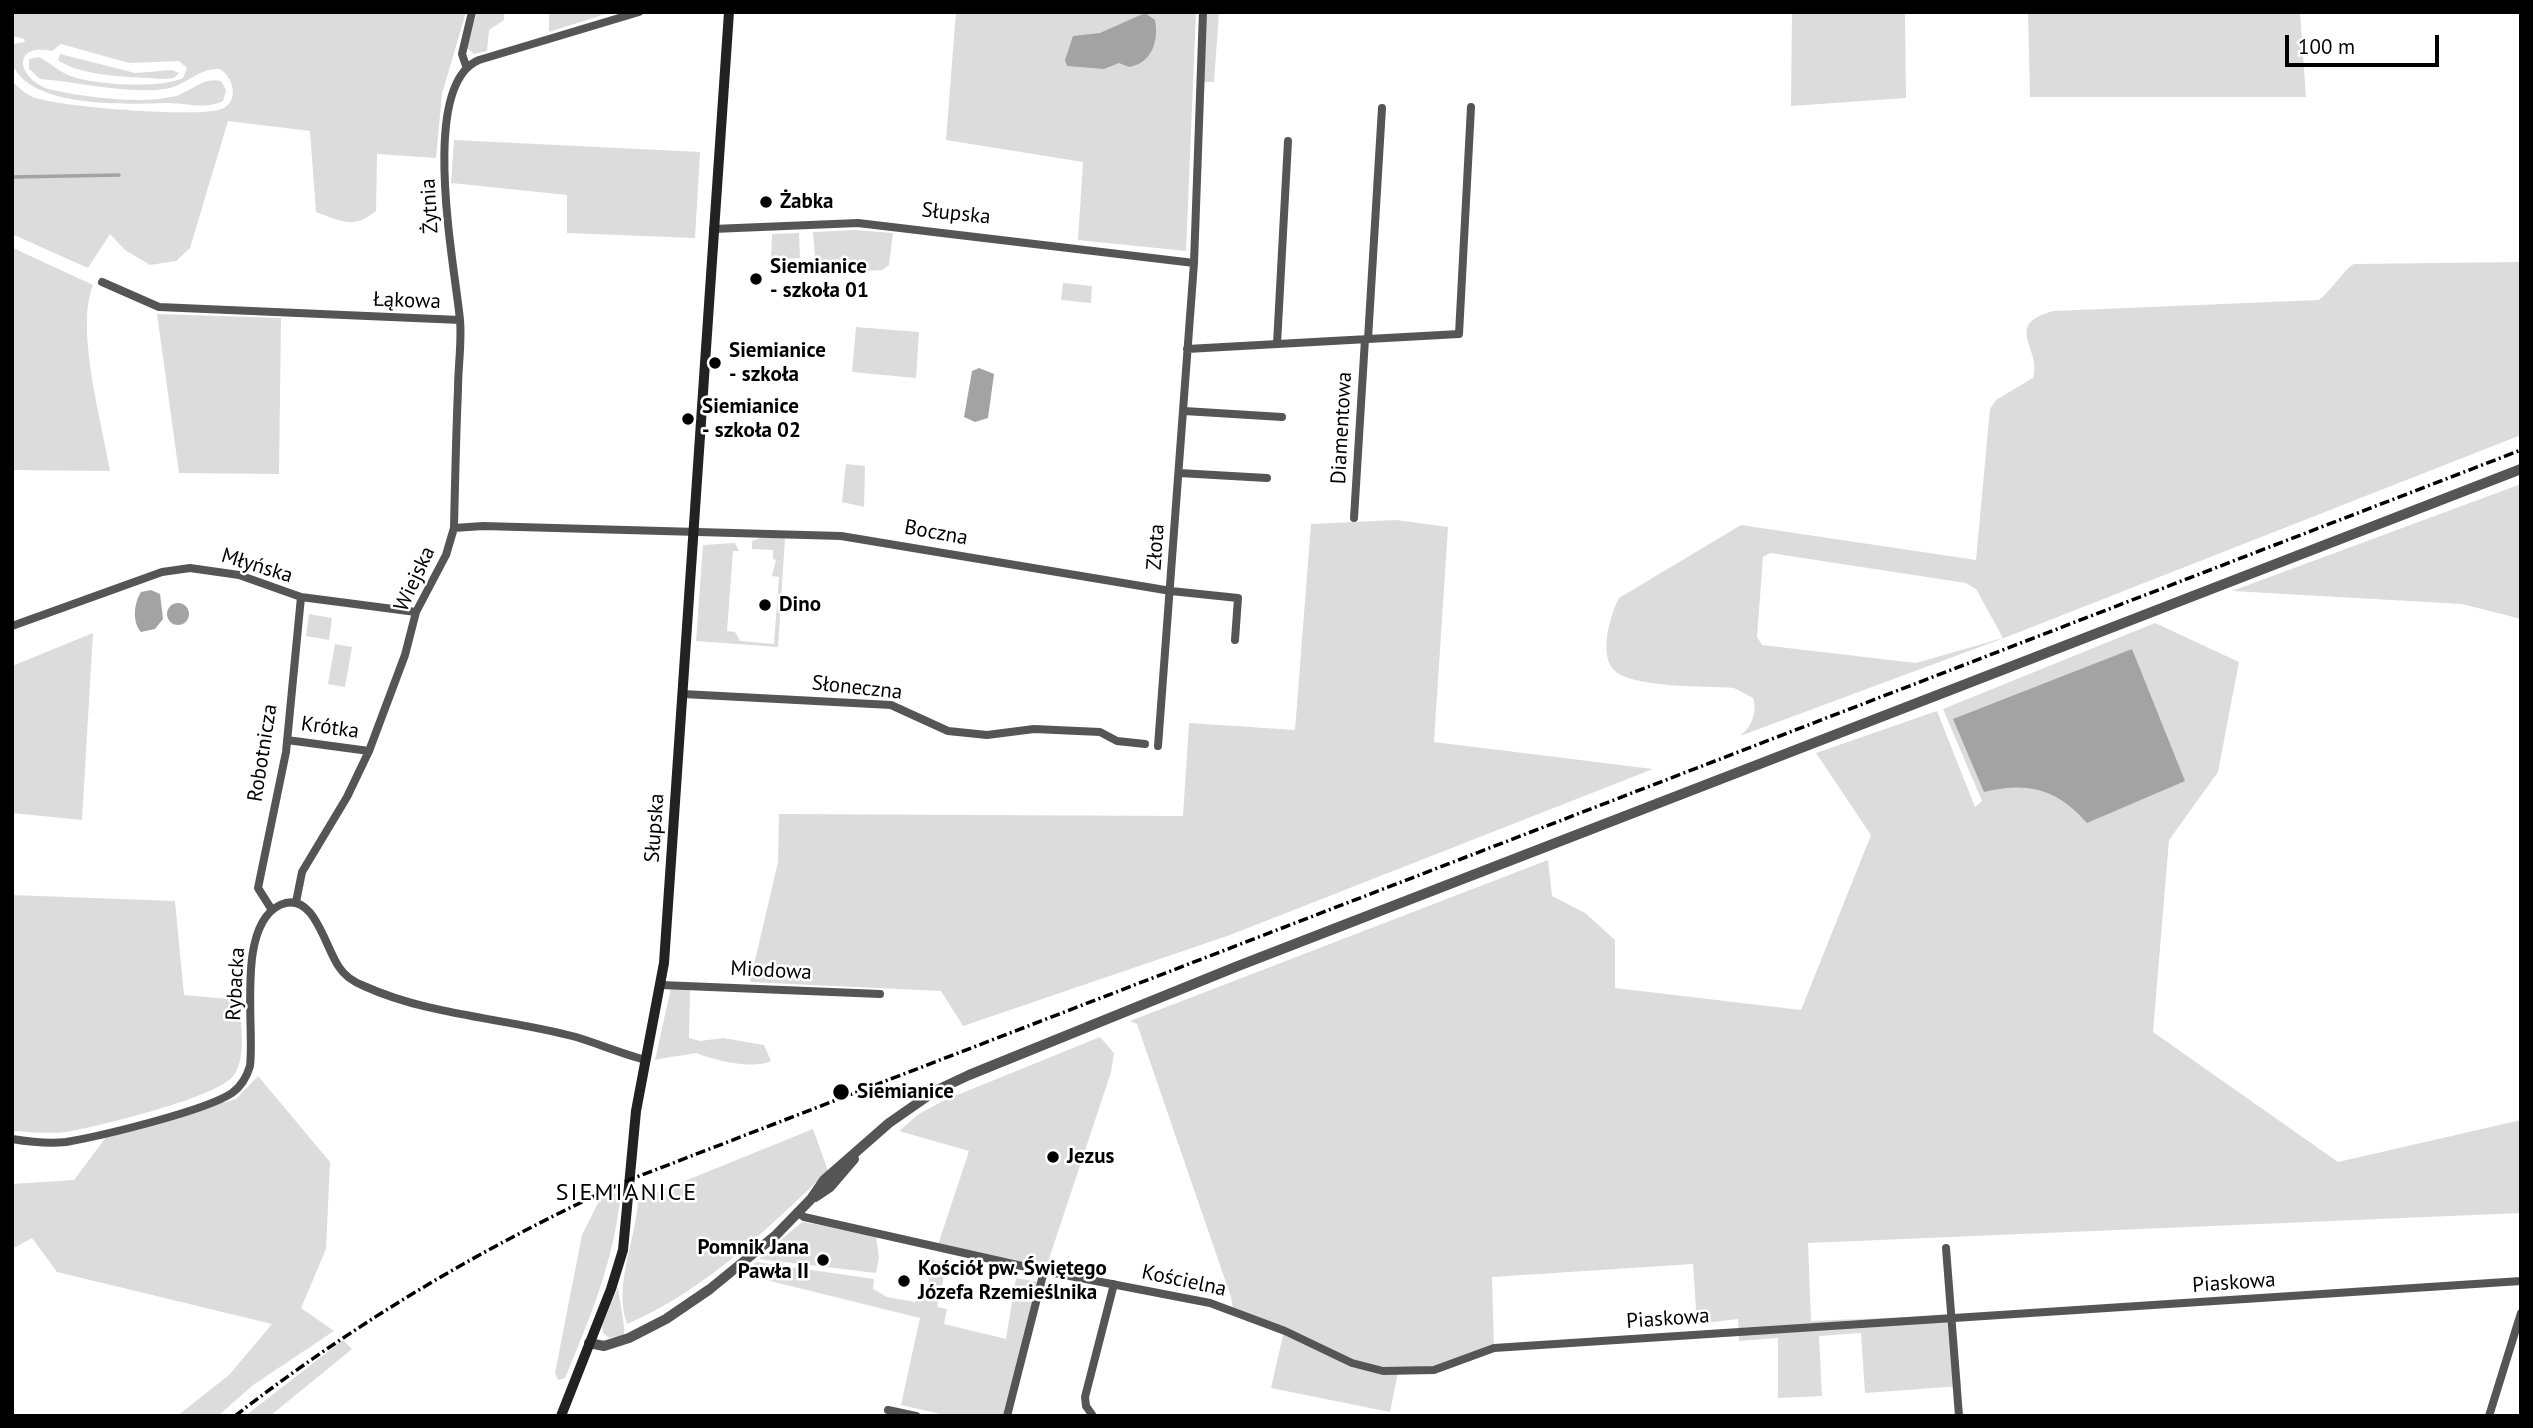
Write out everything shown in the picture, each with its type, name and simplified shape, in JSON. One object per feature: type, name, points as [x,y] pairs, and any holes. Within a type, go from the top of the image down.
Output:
[{"type":"main road","name":"Słupska","points":[[561,1416],[619,1267],[630,1187],[636,1111],[661,985],[729,12]]},
{"type":"street","points":[[472,12],[462,54],[466,66],[639,12]]},
{"type":"street","name":"Złota","points":[[1158,746],[1194,263],[1203,12]]},
{"type":"street","name":"Żytnia","points":[[454,528],[460,320],[447,224],[445,174],[451,95],[456,79],[466,66]]},
{"type":"street","points":[[1187,349],[1459,334],[1471,107]]},
{"type":"street","points":[[1366,339],[1382,108]]},
{"type":"street","points":[[1277,344],[1288,141]]},
{"type":"street","name":"Słupska","points":[[713,229],[858,223],[1194,263]]},
{"type":"street","name":"Łąkowa","points":[[102,282],[159,307],[460,320]]},
{"type":"street","name":"Diamentowa","points":[[1354,518],[1366,339]]},
{"type":"street","points":[[1184,411],[1282,417]]},
{"type":"street","points":[[589,1343],[612,1344],[666,1319],[737,1269],[811,1199],[824,1180],[910,1107],[935,1091],[1394,905],[2521,470]]},
{"type":"street","points":[[1179,473],[1267,478]]},
{"type":"street","name":"Wiejska","points":[[296,902],[302,872],[347,797],[369,751],[405,655],[416,612],[446,555],[454,528],[483,526],[694,534]]},
{"type":"street","name":"Boczna","points":[[694,534],[841,536],[1171,591],[1238,598],[1235,640]]},
{"type":"street","name":"Młyńska","points":[[12,626],[174,569],[220,570],[301,597],[416,612]]},
{"type":"street","name":"Robotnicza","points":[[272,910],[258,888],[287,740],[301,597]]},
{"type":"street","name":"Słoneczna","points":[[683,694],[891,705],[948,731],[998,734],[1034,729],[1100,732],[1117,741],[1145,744]]},
{"type":"street","name":"Krótka","points":[[287,740],[369,751]]},
{"type":"street","points":[[272,910],[288,902],[296,902],[309,910],[339,969],[361,986],[402,1000],[577,1037],[646,1060]]},
{"type":"street","name":"Rybacka","points":[[12,1139],[48,1143],[75,1140],[175,1114],[234,1092],[244,1080],[250,1066],[252,957],[260,928],[272,910]]},
{"type":"street","name":"Miodowa","points":[[661,985],[880,994]]},
{"type":"street","name":"Kościelna","points":[[797,1212],[804,1217],[1044,1271],[1233,1309],[1362,1366],[1397,1372],[1434,1370]]},
{"type":"street","points":[[1946,1248],[1959,1416]]},
{"type":"street","points":[[1007,1416],[1044,1271]]},
{"type":"street","name":"Piaskowa","points":[[1434,1370],[1494,1348],[2521,1281]]},
{"type":"street","points":[[1093,1416],[1086,1406],[1085,1397],[1114,1284]]},
{"type":"street","points":[[2489,1416],[2521,1313]]},
{"type":"street","points":[[888,1410],[916,1416]]},
{"type":"shaded area","points":[[12,12],[466,12],[442,94],[436,158],[377,154],[376,211],[368,217],[347,222],[316,212],[310,131],[228,121],[190,248],[176,261],[150,265],[125,250],[110,234],[88,268],[12,234],[12,81],[30,96],[47,101],[128,110],[187,112],[222,109],[231,100],[233,89],[220,69],[205,71],[172,87],[149,90],[117,89],[40,79],[29,69],[29,59],[39,57],[64,73],[78,78],[125,84],[159,84],[173,81],[183,78],[187,68],[179,61],[129,63],[61,44],[52,51],[38,50],[29,52],[24,57],[26,72],[41,86],[65,93],[144,100],[178,95],[201,83],[214,80],[221,81],[226,90],[223,101],[203,106],[107,103],[60,97],[39,90],[23,79],[13,65],[12,44],[25,42],[24,39],[12,36]]},
{"type":"shaded area","points":[[477,12],[504,12],[504,20],[489,30],[487,51],[474,54],[467,48]]},
{"type":"shaded area","points":[[549,12],[612,12],[549,32]]},
{"type":"shaded area","points":[[956,12],[1196,12],[1186,251],[1078,240],[1083,162],[946,140]]},
{"type":"shaded area","points":[[1203,12],[1219,12],[1214,82],[1201,82]]},
{"type":"shaded area","points":[[1792,12],[1905,12],[1906,98],[1791,106]]},
{"type":"shaded area","points":[[2028,12],[2300,12],[2306,97],[2030,97]]},
{"type":"shaded area","points":[[1145,13],[1155,20],[1156,36],[1152,50],[1143,61],[1129,67],[1119,63],[1104,69],[1067,66],[1065,60],[1073,36],[1100,33]]},
{"type":"shaded area","points":[[60,54],[135,73],[172,70],[179,73],[174,78],[163,79],[94,73],[68,66],[58,60]]},
{"type":"shaded area","points":[[454,140],[700,152],[695,238],[567,233],[567,195],[451,183]]},
{"type":"shaded area","points":[[855,230],[893,233],[889,265],[882,270],[825,273],[816,269],[813,232]]},
{"type":"shaded area","points":[[799,233],[800,258],[771,260],[772,234]]},
{"type":"shaded area","points":[[13,248],[93,285],[88,304],[88,350],[110,471],[12,470]]},
{"type":"shaded area","points":[[2521,262],[2521,435],[2004,638],[1740,736],[1752,719],[1755,708],[1753,698],[1734,688],[1638,681],[1624,677],[1610,664],[1607,656],[1607,635],[1619,598],[1741,525],[1976,560],[1990,409],[1996,400],[2033,378],[2035,368],[2027,331],[2030,323],[2038,316],[2054,311],[2319,300],[2354,264]],"holes":[[[1770,553],[1966,583],[1976,589],[2003,638],[1916,663],[1762,645],[1757,637],[1763,557]]]},
{"type":"shaded area","points":[[1063,283],[1092,286],[1091,303],[1061,300]]},
{"type":"shaded area","points":[[157,314],[281,318],[279,474],[179,473]]},
{"type":"shaded area","points":[[856,327],[919,332],[916,378],[852,372]]},
{"type":"shaded area","points":[[979,368],[994,374],[988,418],[975,422],[964,417],[972,371]]},
{"type":"shaded area","points":[[846,464],[865,466],[864,507],[842,502]]},
{"type":"shaded area","points":[[2521,484],[2521,619],[2462,604],[2232,591]]},
{"type":"shaded area","points":[[1396,520],[1448,527],[1434,742],[1653,769],[1230,935],[963,1026],[941,991],[750,982],[778,862],[779,814],[1183,816],[1189,723],[1295,730],[1311,524]]},
{"type":"shaded area","points":[[760,538],[785,538],[778,647],[696,641],[703,545],[735,543],[739,551],[733,551],[727,631],[735,632],[740,641],[774,644],[779,577],[772,576],[776,560],[773,559],[773,550],[752,549],[752,541]]},
{"type":"shaded area","points":[[151,590],[160,594],[163,619],[155,629],[141,632],[135,618],[137,601],[141,592]]},
{"type":"shaded area","points":[[174,603],[182,603],[189,610],[189,618],[182,625],[174,625],[167,618],[167,610]]},
{"type":"shaded area","points":[[309,614],[332,618],[329,640],[306,636]]},
{"type":"shaded area","points":[[2155,623],[2239,662],[2218,772],[2169,840],[2153,1032],[2338,1162],[2521,1120],[2521,1213],[1808,1243],[1811,1321],[1954,1315],[1961,1386],[1865,1393],[1861,1333],[1819,1336],[1822,1396],[1778,1398],[1778,1338],[1739,1341],[1738,1319],[1697,1324],[1693,1264],[1492,1277],[1494,1348],[1459,1362],[1398,1372],[1390,1412],[1271,1388],[1284,1331],[1233,1309],[1137,1024],[1130,1021],[1548,860],[1552,896],[1585,913],[1615,940],[1615,988],[1801,1010],[1871,835],[1816,753],[1937,711],[1975,807],[1982,801],[1943,709]]},
{"type":"shaded area","points":[[93,633],[82,820],[12,813],[12,666]]},
{"type":"shaded area","points":[[335,644],[352,647],[345,687],[328,684]]},
{"type":"shaded area","points":[[2132,649],[2185,781],[2087,823],[2065,802],[2041,791],[2014,787],[1984,792],[1953,719]]},
{"type":"shaded area","points":[[12,895],[175,901],[184,995],[240,1000],[242,1049],[234,1075],[224,1084],[183,1101],[103,1124],[60,1133],[12,1131]]},
{"type":"shaded area","points":[[671,988],[690,988],[689,1038],[700,1041],[723,1038],[764,1045],[771,1061],[744,1064],[696,1053],[655,1060]]},
{"type":"shaded area","points":[[1100,1037],[1114,1053],[1111,1072],[1046,1268],[938,1245],[969,1151],[899,1131],[919,1114],[945,1100]]},
{"type":"shaded area","points":[[258,1076],[330,1162],[326,1249],[301,1308],[334,1331],[253,1385],[218,1416],[177,1416],[229,1375],[272,1324],[57,1272],[32,1238],[12,1249],[12,1184],[74,1180],[107,1136],[236,1099]]},
{"type":"shaded area","points":[[813,1129],[828,1171],[734,1257],[683,1294],[627,1324],[623,1309],[624,1279],[638,1200]]},
{"type":"shaded area","points":[[621,1191],[608,1263],[565,1378],[558,1380],[555,1373],[582,1235],[600,1199]]},
{"type":"shaded area","points":[[802,1222],[876,1235],[879,1258],[876,1273],[759,1259]]},
{"type":"shaded area","points":[[931,1260],[947,1263],[937,1307],[947,1309],[944,1324],[1006,1339],[1016,1278],[1038,1282],[1003,1416],[949,1416],[901,1405],[920,1318],[742,1274],[756,1262],[874,1279],[873,1289],[887,1297],[915,1302],[928,1289],[929,1280],[923,1269]]},
{"type":"shaded area","points":[[618,1287],[624,1335],[609,1338],[603,1333],[602,1326]]},
{"type":"shaded area","points":[[343,1340],[352,1349],[270,1416],[245,1416]]},
{"type":"waterway","points":[[12,177],[119,175]]},
{"type":"railway","points":[[235,1416],[328,1348],[425,1286],[525,1231],[629,1180],[2521,450]]},
{"type":"place","name":"Żabka","points":[[766,202]]},
{"type":"place","name":"Siemianice - szkoła 01","points":[[756,279]]},
{"type":"place","name":"Siemianice - szkoła","points":[[715,363]]},
{"type":"place","name":"Siemianice - szkoła 02","points":[[688,419]]},
{"type":"place","name":"Dino","points":[[765,605]]},
{"type":"place","name":"Siemianice","points":[[841,1092]]},
{"type":"place","name":"Jezus","points":[[1053,1157]]},
{"type":"place","name":"Pomnik Jana Pawła II","points":[[823,1260]]},
{"type":"place","name":"Kościół pw. Świętego Józefa Rzemieślnika","points":[[904,1281]]},
{"type":"district","name":"SIEMIANICE","points":[[627,1193]]}]
